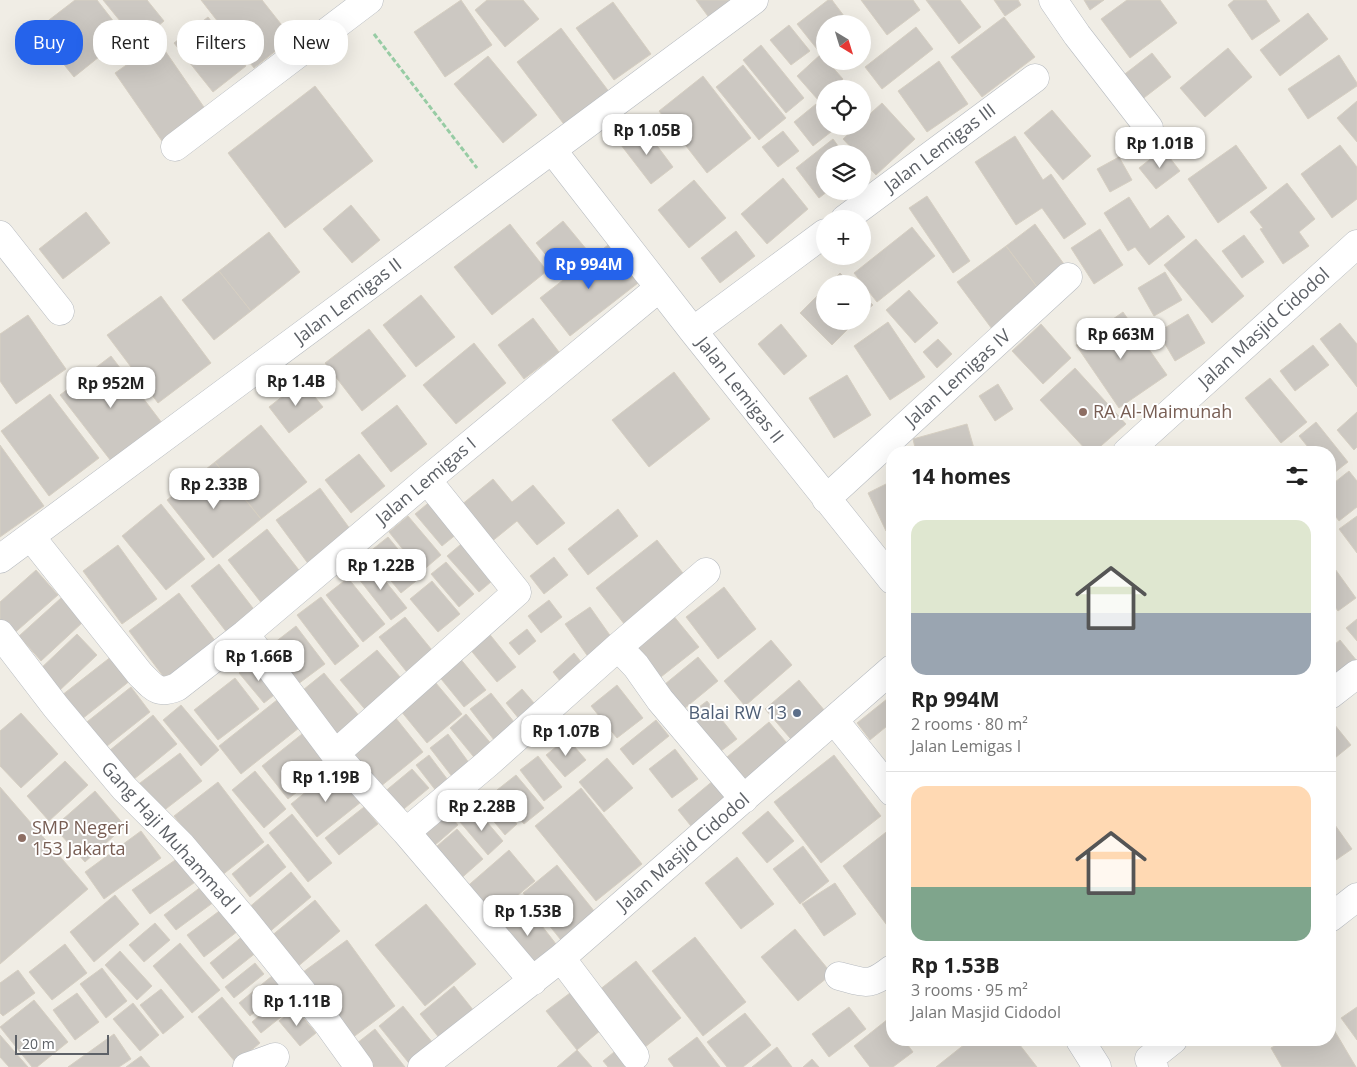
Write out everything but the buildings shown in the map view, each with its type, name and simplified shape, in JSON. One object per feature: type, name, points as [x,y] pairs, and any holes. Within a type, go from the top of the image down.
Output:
[{"type":"street","name":"Jalan Lemigas II","points":[[0,559],[553,151],[754,0]]},
{"type":"street","points":[[1053,0],[1150,128]]},
{"type":"street","points":[[175,147],[357,3]]},
{"type":"street","name":"Jalan Lemigas III","points":[[857,210],[1035,78]]},
{"type":"street","name":"Jalan Lemigas II","points":[[553,151],[659,288],[886,573]]},
{"type":"street","points":[[0,236],[60,311]]},
{"type":"street","points":[[693,331],[816,241]]},
{"type":"street","name":"Jalan Masjid Cidodol","points":[[1135,446],[1357,244]]},
{"type":"street","name":"Jalan Lemigas IV","points":[[826,499],[1068,277]]},
{"type":"street","name":"Jalan Lemigas I","points":[[31,537],[140,674],[155,689],[166,692],[177,687],[245,634],[659,288]]},
{"type":"street","points":[[335,754],[517,592],[427,480]]},
{"type":"street","points":[[406,832],[487,764],[618,647],[706,572]]},
{"type":"street","name":"Gang Haji Muhammad I","points":[[0,634],[56,708],[124,788],[182,846],[242,917],[328,1024],[359,1067]]},
{"type":"street","points":[[245,634],[335,754],[406,832],[533,981]]},
{"type":"street","points":[[618,647],[636,666],[660,700],[744,799]]},
{"type":"street","name":"Jalan Masjid Cidodol","points":[[422,1067],[561,958],[886,674]]},
{"type":"street","points":[[1336,690],[1357,674]]},
{"type":"street","points":[[834,720],[886,785]]},
{"type":"street","points":[[1336,913],[1357,896]]},
{"type":"street","points":[[561,958],[635,1056]]},
{"type":"street","points":[[839,976],[868,983],[874,982],[886,973]]},
{"type":"street","points":[[1084,1046],[1097,1067]]},
{"type":"street","points":[[1144,1060],[1164,1046]]},
{"type":"street","points":[[247,1067],[275,1057]]},
{"type":"path","points":[[357,3],[495,192]]},
{"type":"place","name":"RA Al-Maimunah","points":[[1083,412]]},
{"type":"place","name":"Balai RW 13","points":[[797,713]]},
{"type":"place","name":"SMP Negeri 153 Jakarta","points":[[22,838]]}]
